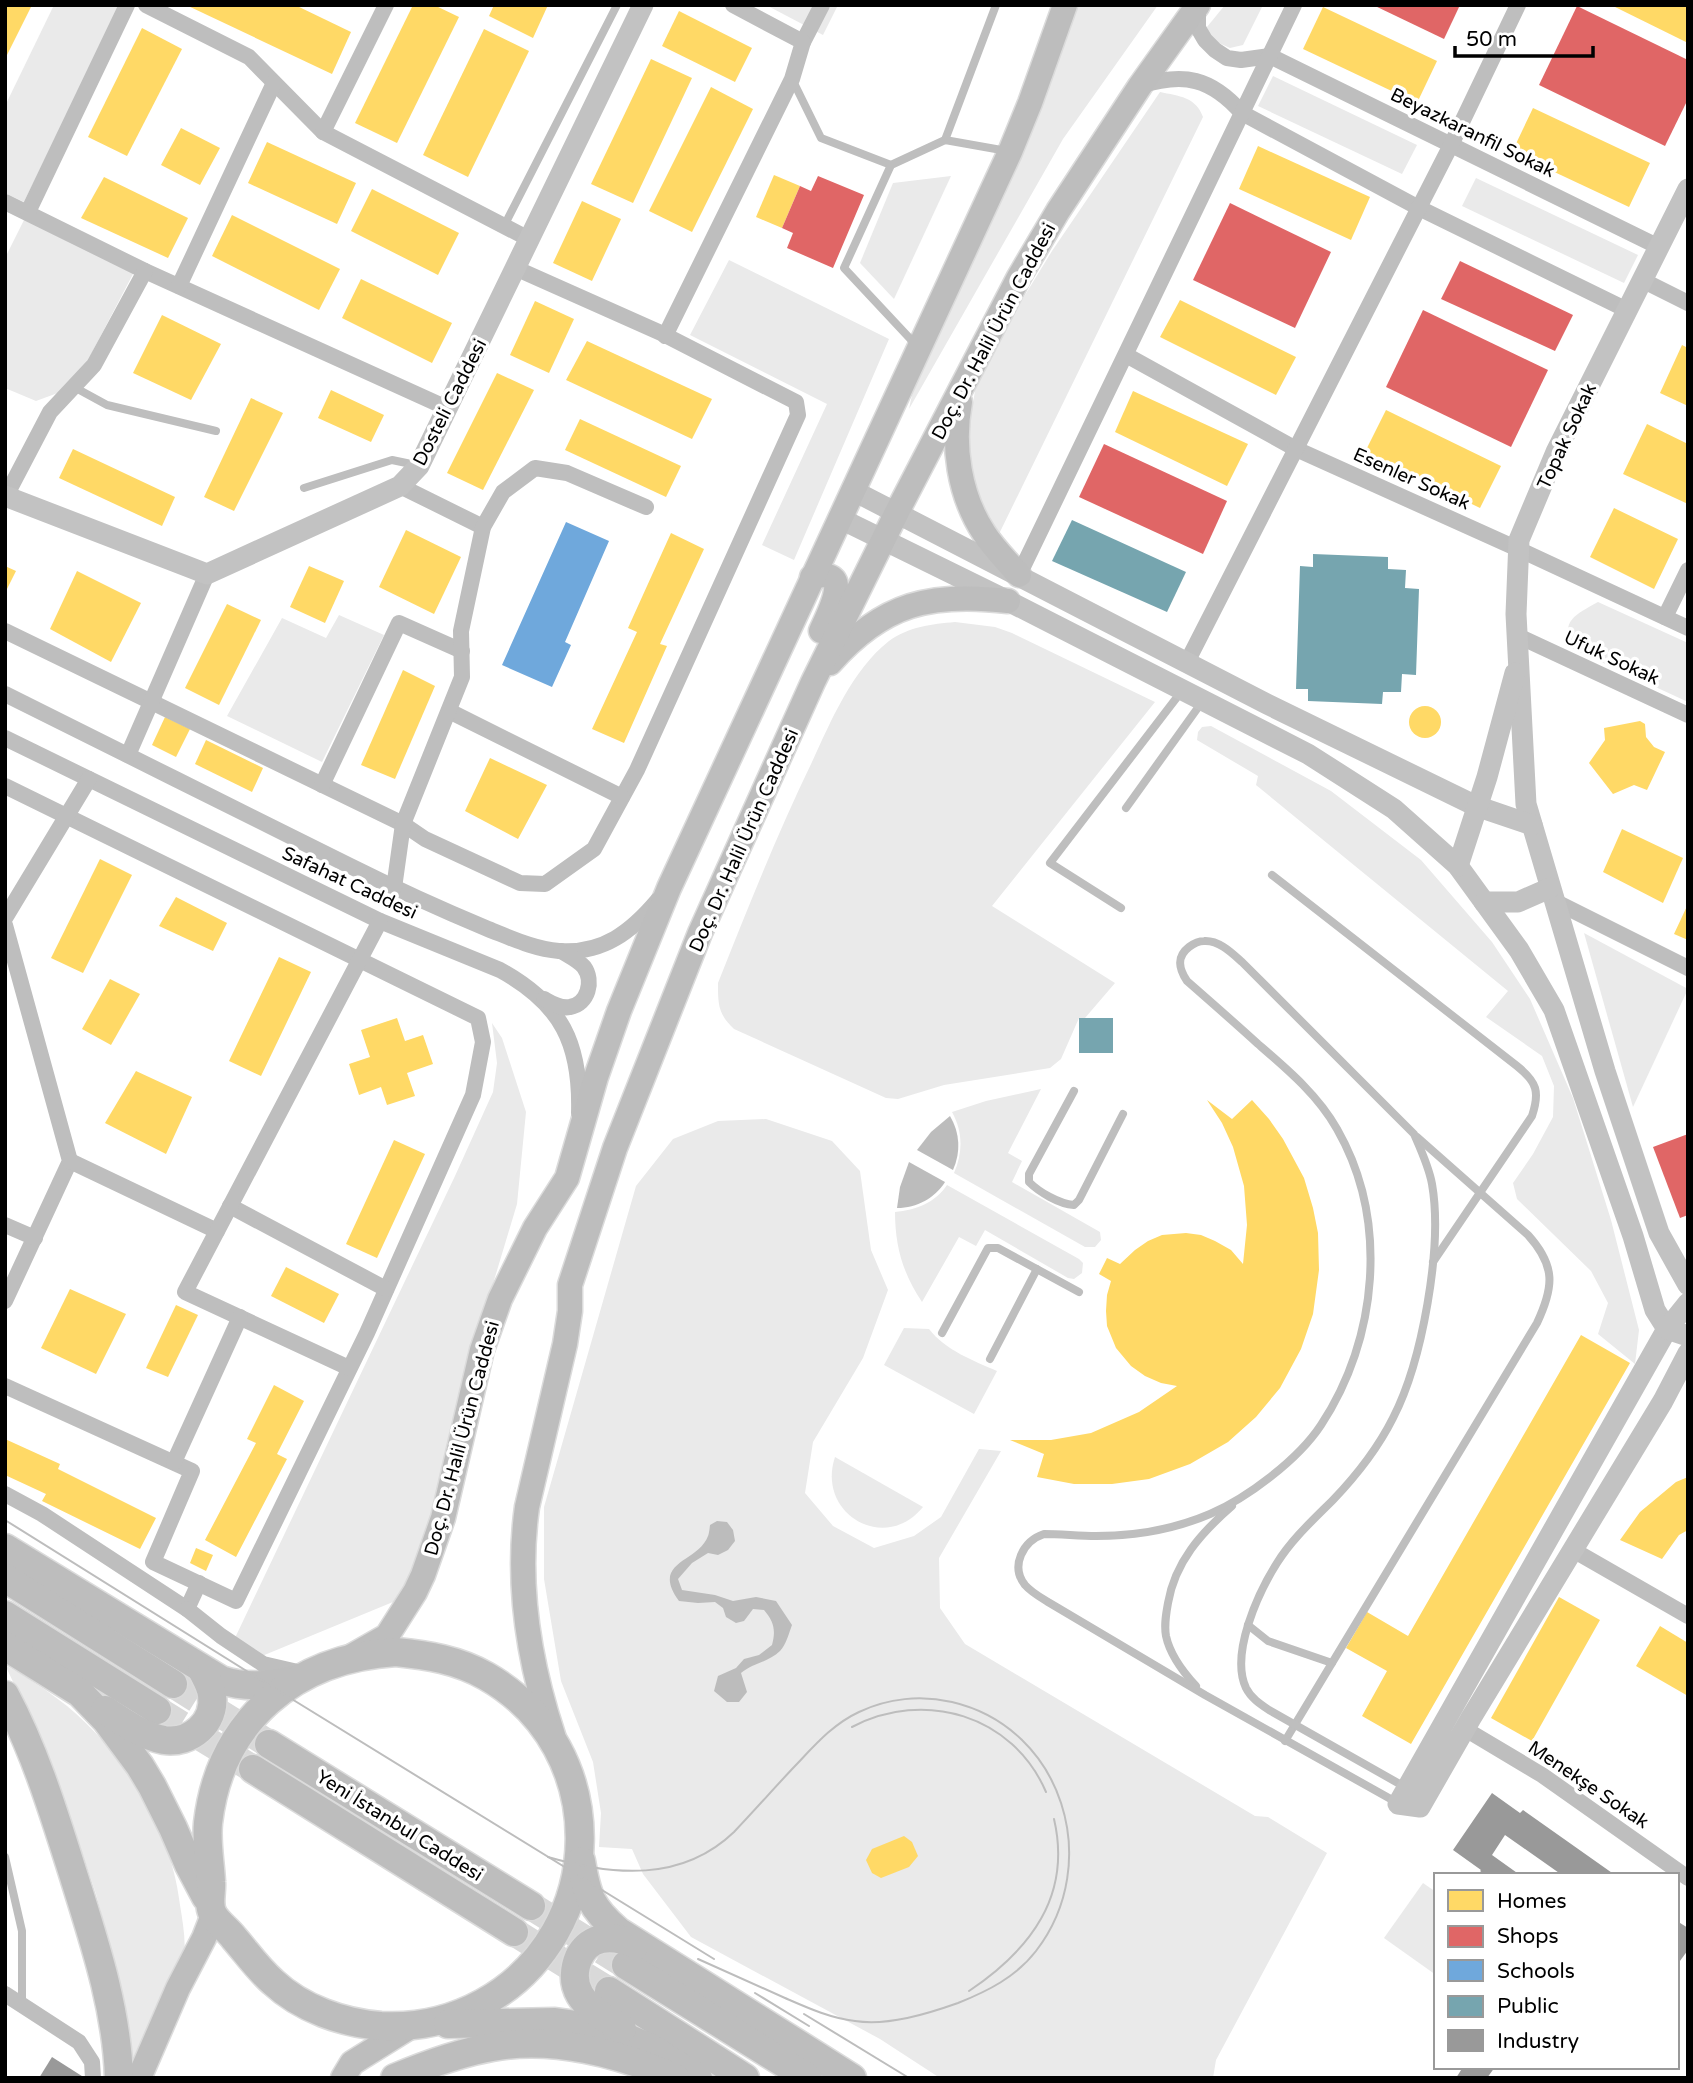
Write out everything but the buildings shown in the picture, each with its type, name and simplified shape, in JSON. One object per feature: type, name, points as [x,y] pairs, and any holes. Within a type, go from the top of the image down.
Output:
[{"type":"highway","points":[[5,1548],[221,1680],[248,1686],[269,1685],[349,1658],[396,1652],[442,1658],[486,1676],[524,1704],[558,1750],[576,1797],[580,1856],[587,1890],[595,1909],[618,1931],[632,1955],[852,2078]]},
{"type":"highway","points":[[5,1578],[173,1684]]},
{"type":"highway","points":[[5,1615],[157,1710]]},
{"type":"highway","points":[[5,1646],[127,1724],[156,1738],[189,1738],[205,1724],[212,1704],[212,1693],[202,1670]]},
{"type":"highway","points":[[211,1909],[212,1883],[207,1826],[215,1785],[222,1766],[243,1729],[257,1712],[302,1676]]},
{"type":"highway","points":[[80,1693],[106,1720],[140,1766],[162,1805],[211,1909],[253,1963],[276,1986],[303,2004],[332,2017],[364,2025],[396,2027],[421,2024],[555,2022],[609,2032],[651,2048]]},
{"type":"highway","points":[[5,1695],[37,1768],[95,1945],[111,2013],[119,2078]]},
{"type":"highway","name":"Yeni İstanbul Caddesi","points":[[269,1744],[531,1906]]},
{"type":"highway","name":"Yeni İstanbul Caddesi","points":[[253,1769],[514,1932]]},
{"type":"highway","points":[[421,2024],[473,2009],[513,1983],[531,1966],[558,1927],[568,1906],[580,1856]]},
{"type":"highway","points":[[698,2078],[596,2012],[580,1995],[575,1985],[575,1967],[585,1948],[593,1942],[612,1938],[632,1955],[808,2078]]},
{"type":"highway","points":[[608,1991],[745,2078]]},
{"type":"highway","points":[[395,2078],[464,2053],[495,2046],[522,2044],[581,2048],[612,2054],[642,2063],[676,2078]]},
{"type":"main road","name":"Doç. Dr. Halil Ürün Caddesi","points":[[349,1658],[387,1636],[423,1575],[443,1518],[482,1350],[500,1299],[535,1228],[567,1178],[596,1077],[619,1011],[669,888],[1010,152],[1065,5]]},
{"type":"main road","name":"Doç. Dr. Halil Ürün Caddesi","points":[[558,1750],[535,1674],[523,1595],[527,1507],[565,1344],[570,1311],[570,1285],[615,1148],[700,933],[813,682],[897,512],[1020,276],[1058,211],[1140,86],[1198,5]]},
{"type":"main road","points":[[964,381],[956,422],[961,478],[971,510],[982,531],[996,551],[1019,575]]},
{"type":"main road","points":[[812,577],[822,574],[829,576],[837,588],[836,597],[812,654],[813,682]]},
{"type":"main road","points":[[813,682],[854,638],[876,622],[900,610],[926,601],[954,597],[1008,601]]},
{"type":"main road","points":[[139,2078],[178,1988],[204,1938],[211,1909]]},
{"type":"main road","points":[[350,2067],[421,2024]]},
{"type":"street","points":[[28,212],[127,5]]},
{"type":"street","points":[[147,5],[249,57],[323,132],[529,239]]},
{"type":"street","points":[[323,132],[386,5]]},
{"type":"street","name":"Dosteli Caddesi","points":[[207,574],[400,486],[419,466],[643,5]]},
{"type":"street","points":[[733,5],[803,42]]},
{"type":"street","points":[[665,336],[792,79],[803,42],[822,5]]},
{"type":"street","points":[[1198,5],[1198,28],[1215,50],[1227,58],[1241,60],[1270,56]]},
{"type":"street","points":[[1019,575],[1294,5]]},
{"type":"street","points":[[1186,664],[1451,145],[1518,5]]},
{"type":"street","name":"Beyazkaranfil Sokak","points":[[1270,56],[1659,247]]},
{"type":"street","points":[[1140,86],[1161,79],[1180,78],[1200,82],[1231,100],[1242,113],[1419,208],[1627,310]]},
{"type":"street","points":[[178,286],[274,83]]},
{"type":"street","name":"Topak Sokak","points":[[1684,1268],[1659,1233],[1605,1072],[1526,804],[1516,614],[1519,540],[1556,452],[1688,189]]},
{"type":"street","points":[[5,201],[145,271],[447,408]]},
{"type":"street","points":[[5,631],[404,824],[425,839],[520,883],[545,884],[594,849],[637,770],[798,415],[796,402],[665,336],[515,268]]},
{"type":"street","points":[[128,755],[207,574],[6,496],[50,412],[93,365],[145,271]]},
{"type":"street","points":[[1642,280],[1688,303]]},
{"type":"street","name":"Esenler Sokak","points":[[1126,355],[1296,449],[1688,628]]},
{"type":"street","points":[[394,888],[404,824],[462,677],[461,631],[483,527],[503,492],[535,468],[567,472],[646,507]]},
{"type":"street","points":[[400,486],[483,527]]},
{"type":"street","points":[[852,490],[1186,664],[1476,806],[1532,825]]},
{"type":"street","points":[[839,518],[1308,754],[1394,809],[1458,866],[1519,950],[1555,1010],[1633,1236],[1655,1310],[1667,1329],[1688,1336]]},
{"type":"street","points":[[1665,617],[1688,570]]},
{"type":"street","points":[[322,785],[399,623],[462,651]]},
{"type":"street","name":"Ufuk Sokak","points":[[1518,636],[1688,715]]},
{"type":"street","points":[[1458,866],[1487,777],[1519,659]]},
{"type":"street","name":"Safahat Caddesi","points":[[5,694],[394,888],[512,939],[542,948],[560,951],[601,946],[622,935],[643,918],[669,888]]},
{"type":"street","points":[[449,711],[622,797]]},
{"type":"street","name":"Safahat Caddesi","points":[[5,738],[380,921],[500,970],[533,991],[567,1032],[575,1055],[579,1076],[579,1137]]},
{"type":"street","points":[[5,918],[89,779]]},
{"type":"street","points":[[5,786],[478,1018],[483,1042],[473,1095],[349,1368],[236,1601],[153,1562],[192,1471],[5,1386]]},
{"type":"street","points":[[1484,902],[1518,902],[1552,895],[1688,968]]},
{"type":"street","points":[[349,1368],[185,1292],[380,921]]},
{"type":"street","points":[[5,925],[70,1161],[5,1301]]},
{"type":"street","points":[[533,991],[558,1007],[569,1008],[581,1002],[588,992],[590,980],[584,968],[560,951]]},
{"type":"street","points":[[70,1161],[217,1231]]},
{"type":"street","points":[[230,1206],[386,1289]]},
{"type":"street","points":[[5,1225],[35,1238]]},
{"type":"street","points":[[1688,1303],[1667,1329],[1403,1796],[1420,1807],[1663,1401],[1688,1353]]},
{"type":"street","points":[[174,1462],[240,1317]]},
{"type":"street","points":[[1663,1401],[1688,1393]]},
{"type":"street","points":[[5,1494],[42,1514],[187,1609],[263,1664],[302,1676]]},
{"type":"street","points":[[1573,1550],[1688,1616]]},
{"type":"street","points":[[187,1609],[199,1583]]},
{"type":"street","name":"Menekşe Sokak","points":[[1465,1729],[1542,1775],[1688,1878]]},
{"type":"street","points":[[5,1994],[79,2042],[92,2062],[93,2078]]},
{"type":"lane","points":[[504,226],[617,5]]},
{"type":"lane","points":[[946,139],[996,5]]},
{"type":"lane","points":[[792,79],[821,138],[891,165]]},
{"type":"lane","points":[[918,348],[844,268],[891,165],[946,139],[1010,152]]},
{"type":"lane","points":[[74,387],[107,405],[216,431]]},
{"type":"lane","points":[[304,488],[391,460],[419,466]]},
{"type":"lane","points":[[1121,908],[1050,863],[1182,689]]},
{"type":"lane","points":[[1126,808],[1204,700]]},
{"type":"lane","points":[[1272,875],[1530,1077],[1536,1089],[1536,1104],[1532,1116],[1433,1262]]},
{"type":"lane","points":[[1205,1695],[1186,1676],[1170,1649],[1165,1634],[1165,1616],[1176,1573],[1204,1532],[1303,1446],[1320,1427],[1343,1387],[1359,1344],[1370,1277],[1369,1226],[1349,1151],[1323,1107],[1291,1072],[1187,981],[1181,971],[1179,959],[1184,951],[1205,940],[1228,950],[1414,1134],[1528,1235],[1542,1250],[1549,1268],[1549,1287],[1537,1323],[1286,1741]]},
{"type":"lane","points":[[1074,1091],[1029,1174],[1029,1182],[1034,1187],[1067,1205],[1074,1205],[1079,1200],[1123,1114]]},
{"type":"lane","points":[[1403,1796],[1256,1701],[1247,1691],[1242,1678],[1242,1658],[1244,1636],[1252,1610],[1277,1563],[1295,1539],[1359,1470],[1393,1420],[1404,1396],[1415,1361],[1433,1262],[1432,1184],[1414,1134]]},
{"type":"lane","points":[[942,1333],[988,1248],[998,1248],[1079,1292]]},
{"type":"lane","points":[[990,1359],[1037,1269]]},
{"type":"lane","points":[[1247,1493],[1212,1513],[1167,1528],[1114,1536],[1044,1534],[1026,1545],[1018,1565],[1020,1576],[1023,1583],[1038,1595],[1205,1695],[1286,1741],[1403,1796]]},
{"type":"lane","points":[[1248,1625],[1268,1641],[1332,1663]]},
{"type":"lane","points":[[5,1857],[22,1931],[22,2005]]},
{"type":"shaded area","points":[[54,5],[120,5],[24,202],[5,193],[5,106]]},
{"type":"shaded area","points":[[766,5],[838,5],[823,35]]},
{"type":"shaded area","points":[[1078,5],[1158,5],[1063,139],[909,409],[912,395]]},
{"type":"shaded area","points":[[1225,5],[1263,5],[1243,45],[1230,48],[1210,39],[1207,27]]},
{"type":"shaded area","points":[[1273,76],[1417,145],[1402,174],[1258,106]]},
{"type":"shaded area","points":[[1160,92],[1191,101],[1203,117],[997,538],[971,489],[967,438],[976,385],[1000,336],[1052,251]]},
{"type":"shaded area","points":[[951,176],[894,299],[860,263],[893,183]]},
{"type":"shaded area","points":[[1476,178],[1638,255],[1624,283],[1462,206]]},
{"type":"shaded area","points":[[28,212],[134,272],[74,387],[36,401],[5,388],[5,258]]},
{"type":"shaded area","points":[[729,260],[889,339],[794,560],[762,545],[827,404],[690,335]]},
{"type":"shaded area","points":[[1598,602],[1688,643],[1688,702],[1571,648],[1568,631],[1572,619]]},
{"type":"shaded area","points":[[339,615],[384,635],[322,762],[227,716],[282,618],[326,638]]},
{"type":"shaded area","points":[[955,622],[995,627],[1012,633],[1155,702],[992,906],[1115,983],[1085,1018],[1079,1018],[1061,1059],[1050,1068],[944,1085],[898,1099],[886,1098],[734,1029],[720,1008],[718,983],[787,816],[835,713],[853,681],[876,653],[896,636],[920,627]]},
{"type":"shaded area","points":[[1211,726],[1331,791],[1421,860],[1492,942],[1530,999],[1573,1098],[1611,1220],[1639,1330],[1635,1364],[1598,1334],[1608,1303],[1591,1271],[1517,1199],[1513,1183],[1553,1117],[1554,1086],[1542,1056],[1486,1017],[1508,991],[1256,785],[1258,776],[1197,740],[1202,727]]},
{"type":"shaded area","points":[[1584,933],[1688,989],[1633,1107]]},
{"type":"shaded area","points":[[492,1023],[502,1038],[526,1112],[517,1204],[480,1327],[444,1479],[416,1568],[393,1602],[262,1656],[234,1640],[493,1092],[497,1063]]},
{"type":"shaded area","points":[[1041,1089],[1008,1153],[1022,1161],[1012,1182],[1100,1232],[1101,1240],[1095,1247],[1085,1247],[954,1173],[960,1142],[952,1112],[986,1101]]},
{"type":"shaded area","points":[[950,1116],[958,1143],[953,1170],[917,1150],[931,1132]]},
{"type":"shaded area","points":[[766,1119],[832,1141],[860,1171],[871,1250],[888,1290],[863,1358],[813,1442],[805,1493],[833,1526],[874,1548],[914,1536],[941,1517],[979,1449],[1001,1451],[939,1558],[940,1608],[965,1644],[1255,1816],[1268,1817],[1327,1853],[1216,2060],[1213,2078],[940,2078],[880,2039],[691,1937],[643,1874],[632,1849],[599,1847],[601,1813],[593,1762],[561,1681],[544,1579],[544,1507],[636,1186],[673,1139],[718,1121]]},
{"type":"shaded area","points":[[909,1162],[945,1182],[925,1201],[897,1208],[900,1187]]},
{"type":"shaded area","points":[[947,1185],[1079,1259],[1083,1263],[1082,1273],[1074,1279],[1068,1278],[985,1230],[976,1246],[959,1237],[922,1302],[901,1259],[895,1212],[924,1204],[937,1197]]},
{"type":"shaded area","points":[[904,1328],[929,1329],[951,1349],[997,1371],[974,1414],[884,1365]]},
{"type":"shaded area","points":[[835,1457],[923,1507],[908,1521],[891,1527],[873,1527],[858,1521],[844,1510],[835,1495],[832,1477]]},
{"type":"shaded area","points":[[717,1521],[727,1522],[733,1530],[735,1541],[728,1550],[718,1555],[708,1553],[692,1563],[678,1579],[682,1590],[733,1601],[756,1597],[776,1601],[792,1625],[780,1651],[741,1673],[747,1692],[739,1702],[727,1702],[714,1691],[718,1676],[736,1668],[744,1659],[759,1655],[772,1645],[774,1630],[770,1618],[764,1610],[753,1609],[744,1621],[736,1623],[726,1617],[723,1608],[715,1602],[679,1601],[670,1578],[679,1564],[703,1545],[710,1525]]},
{"type":"shaded area","points":[[5,1665],[67,1706],[108,1747],[142,1795],[167,1849],[180,1905],[184,1956],[179,1976],[130,2073],[119,1980],[96,1894],[42,1742]]},
{"type":"shaded area","points":[[1423,1883],[1434,1891],[1434,1974],[1384,1938]]},
{"type":"tunnel","points":[[173,1684],[269,1744]]},
{"type":"tunnel","points":[[157,1710],[253,1769]]},
{"type":"tunnel","points":[[531,1906],[626,1965]]},
{"type":"tunnel","points":[[514,1932],[609,1991]]},
{"type":"tram line","points":[[5,1520],[714,1959]]},
{"type":"tram line","points":[[548,1857],[622,1871],[669,1867],[692,1860],[714,1848],[734,1832],[833,1729],[859,1712],[893,1701],[917,1698],[940,1700],[990,1717],[1022,1740],[1045,1769],[1061,1803],[1069,1840],[1067,1879],[1056,1916],[1036,1951],[1020,1968],[991,1988],[958,2003],[920,2015],[881,2022],[855,2021],[811,2009],[698,1959]]},
{"type":"tram line","points":[[852,1727],[880,1716],[908,1710],[964,1716],[989,1728],[1012,1744],[1031,1766],[1046,1792]]},
{"type":"tram line","points":[[969,1991],[1011,1958],[1041,1918],[1057,1873],[1058,1847],[1054,1819]]},
{"type":"tram line","points":[[755,1993],[809,2026]]},
{"type":"tram line","points":[[804,2014],[909,2078]]}]
